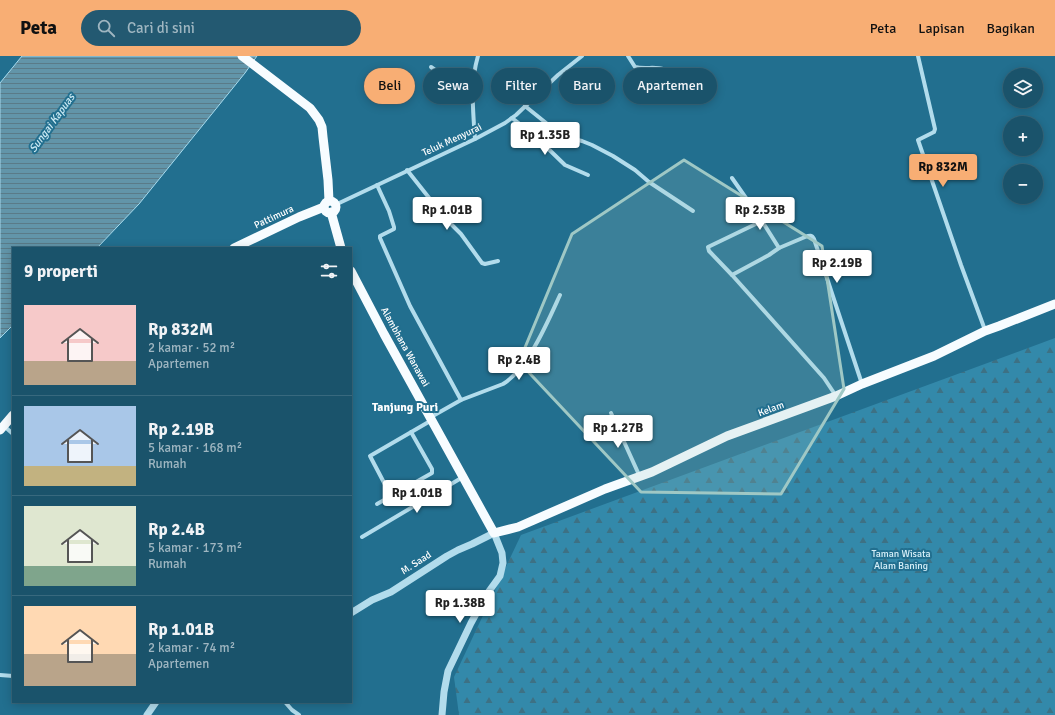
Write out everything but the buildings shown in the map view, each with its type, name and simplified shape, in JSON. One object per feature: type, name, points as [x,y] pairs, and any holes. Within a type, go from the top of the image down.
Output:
[{"type":"main road","points":[[242,56],[295,96],[313,112],[319,120],[322,127],[328,180],[329,206],[341,247]]},
{"type":"main road","name":"Pattimura","points":[[236,247],[329,206]]},
{"type":"main road","name":"Alambhana Wanawai","points":[[352,274],[494,533]]},
{"type":"main road","name":"Kelam","points":[[494,533],[518,527],[605,489],[652,472],[727,436],[836,396],[862,384],[934,356],[985,331],[1055,304]]},
{"type":"main road","points":[[2,428],[12,416]]},
{"type":"street","points":[[476,68],[478,56]]},
{"type":"street","name":"Teluk Menyurai","points":[[329,206],[377,185],[494,129],[512,118],[558,75],[582,56]]},
{"type":"street","points":[[628,56],[634,67],[660,68]]},
{"type":"street","points":[[918,56],[935,129],[934,132],[918,140],[985,331]]},
{"type":"street","points":[[473,104],[475,139]]},
{"type":"street","points":[[525,106],[556,131],[569,138],[582,141],[613,156],[693,211]]},
{"type":"street","points":[[512,118],[534,135],[565,165],[588,175]]},
{"type":"street","points":[[407,170],[445,218],[461,234],[482,263],[485,264],[498,261]]},
{"type":"street","points":[[732,178],[779,248]]},
{"type":"street","points":[[377,185],[389,211],[394,227],[394,229],[380,236],[380,238],[410,306],[461,400]]},
{"type":"street","points":[[762,221],[708,247],[707,249],[824,378],[836,396]]},
{"type":"street","points":[[732,276],[779,248],[810,235],[812,236],[862,384]]},
{"type":"street","points":[[391,496],[370,456],[461,400],[508,381],[520,369],[531,354],[543,332],[560,294]]},
{"type":"street","points":[[611,413],[640,477]]},
{"type":"street","points":[[2,428],[12,433]]},
{"type":"street","points":[[377,504],[433,472],[411,432]]},
{"type":"street","points":[[362,537],[464,477]]},
{"type":"street","name":"M. Saad","points":[[352,612],[372,600],[391,592],[447,556],[494,533]]},
{"type":"street","name":"Alambhana Wanawai","points":[[442,715],[448,671],[471,623],[487,594],[500,576],[503,567],[502,553],[494,533]]},
{"type":"street","points":[[0,675],[12,676]]},
{"type":"street","points":[[147,715],[155,703]]},
{"type":"street","points":[[286,703],[299,715]]},
{"type":"highlighted area","points":[[684,160],[822,246],[844,389],[781,494],[641,492],[519,362],[572,234]]},
{"type":"green space","name":"Taman Wisata Alam Baning","points":[[1055,338],[1055,715],[459,715],[454,677],[521,535]]},
{"type":"water","name":"Sungai Kapuas","points":[[22,56],[257,56],[245,73],[139,204],[98,247],[12,247],[12,326],[0,338],[0,83]]},
{"type":"district","name":"Tanjung Puri","points":[[405,407]]}]
